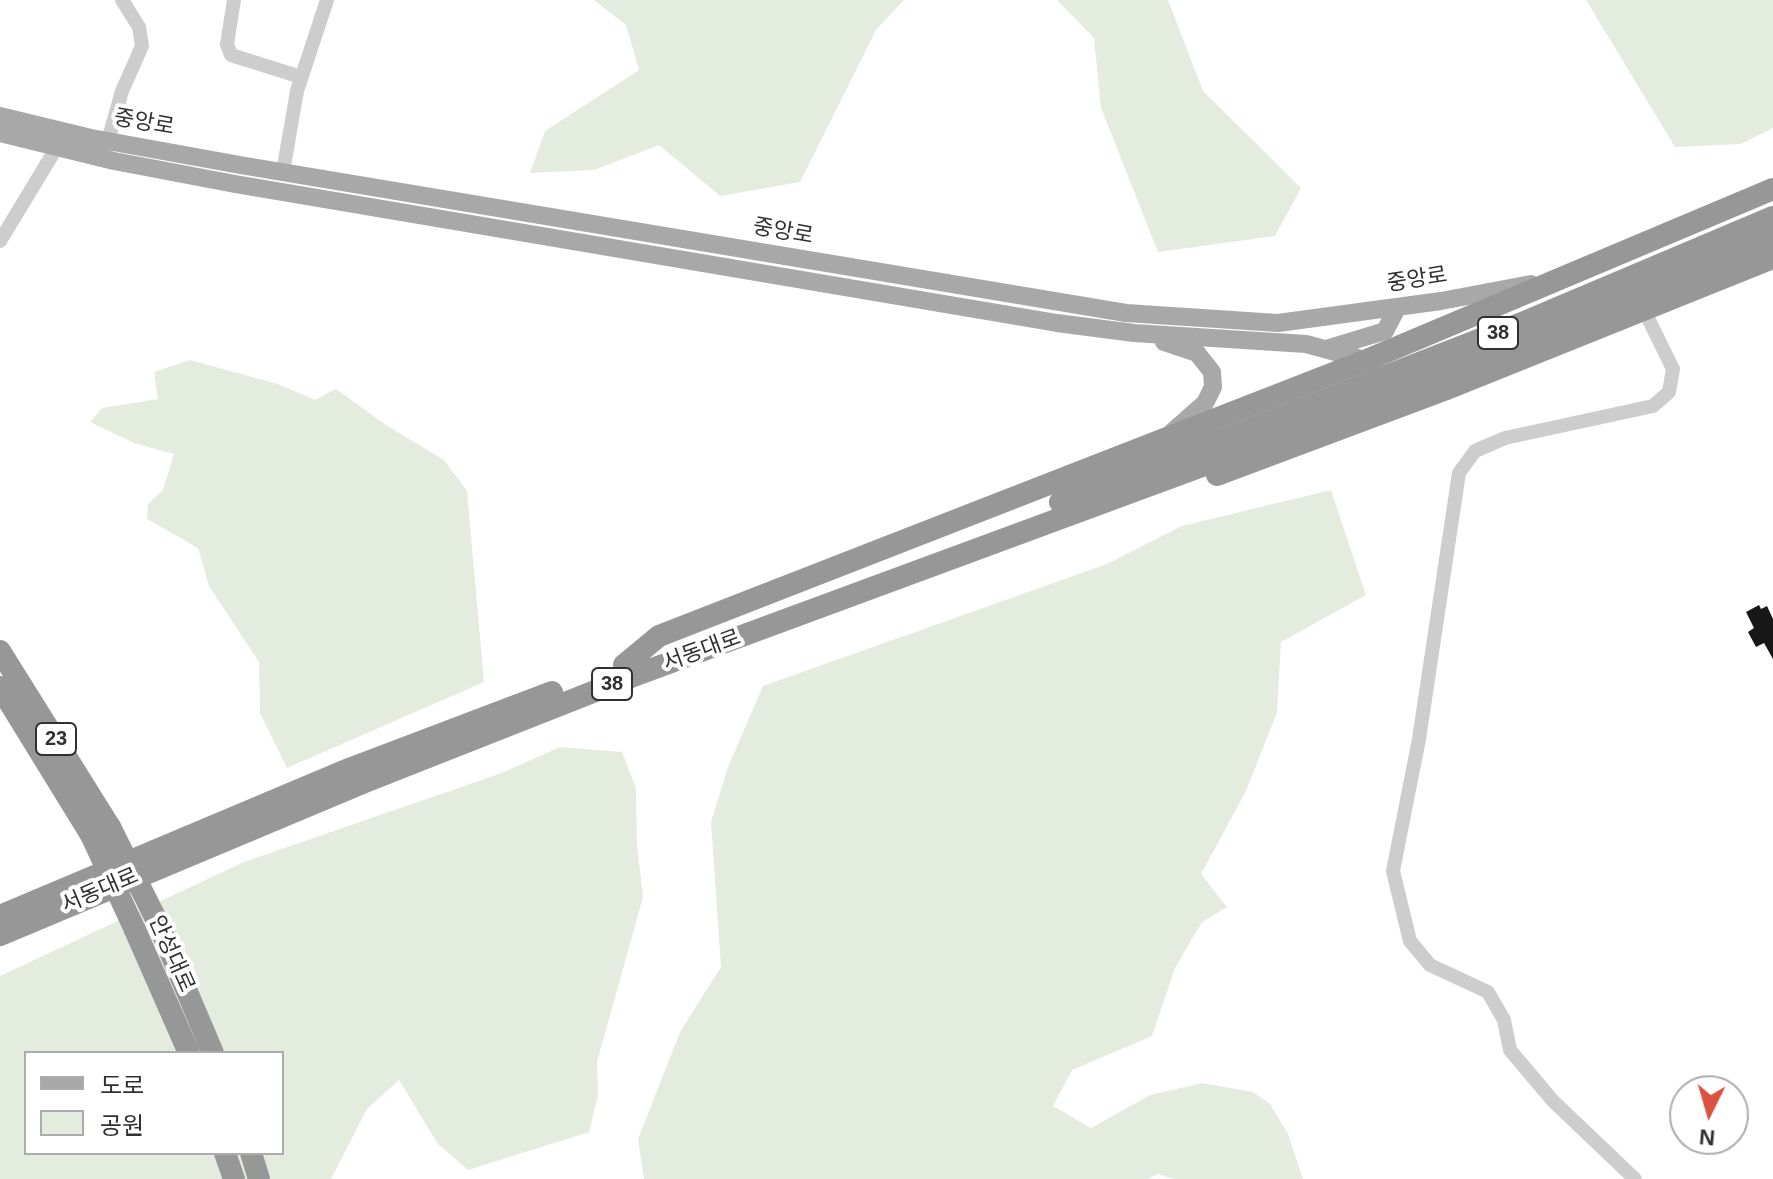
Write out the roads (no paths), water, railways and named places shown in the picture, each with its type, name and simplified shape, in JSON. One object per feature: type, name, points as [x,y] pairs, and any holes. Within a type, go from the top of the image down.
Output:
[{"type":"highway","points":[[630,670],[659,636],[1367,360],[1773,189]]},
{"type":"highway","name":"38","points":[[1226,448],[1773,217]]},
{"type":"highway","name":"38","points":[[1226,448],[1773,237]]},
{"type":"highway","points":[[630,670],[683,674],[1444,390],[1773,258]]},
{"type":"highway","points":[[1284,392],[1314,399],[1325,423],[1305,442]]},
{"type":"highway","name":"서동대로","points":[[0,916],[349,769],[630,670],[1226,448]]},
{"type":"highway","name":"안성대로","points":[[0,651],[101,831],[157,921],[212,1051]]},
{"type":"highway","name":"서동대로","points":[[0,935],[630,670]]},
{"type":"highway","name":"안성대로","points":[[0,687],[101,831],[135,930],[188,1051]]},
{"type":"highway","points":[[226,1155],[234,1179]]},
{"type":"highway","points":[[252,1155],[259,1179]]},
{"type":"main road","name":"중앙로","points":[[0,116],[108,141],[283,172],[1126,313],[1278,323],[1397,308],[1561,278]]},
{"type":"main road","name":"중앙로","points":[[0,133],[235,184],[1082,327],[1329,348],[1444,390]]},
{"type":"main road","points":[[1329,348],[1385,331],[1397,308]]},
{"type":"main road","points":[[1082,327],[1172,344],[1197,353],[1212,372],[1213,387],[1205,403],[1165,439]]},
{"type":"street","points":[[108,141],[122,91],[142,46],[139,27],[122,0]]},
{"type":"street","points":[[234,0],[227,44],[231,55],[301,77]]},
{"type":"street","points":[[283,172],[301,77],[327,0]]},
{"type":"street","points":[[0,241],[57,147]]},
{"type":"street","points":[[1635,1179],[1553,1101],[1510,1050],[1504,1020],[1488,992],[1430,965],[1410,941],[1393,871],[1419,739],[1459,473],[1475,451],[1505,438],[1653,406],[1669,392],[1673,369],[1644,310]]}]
